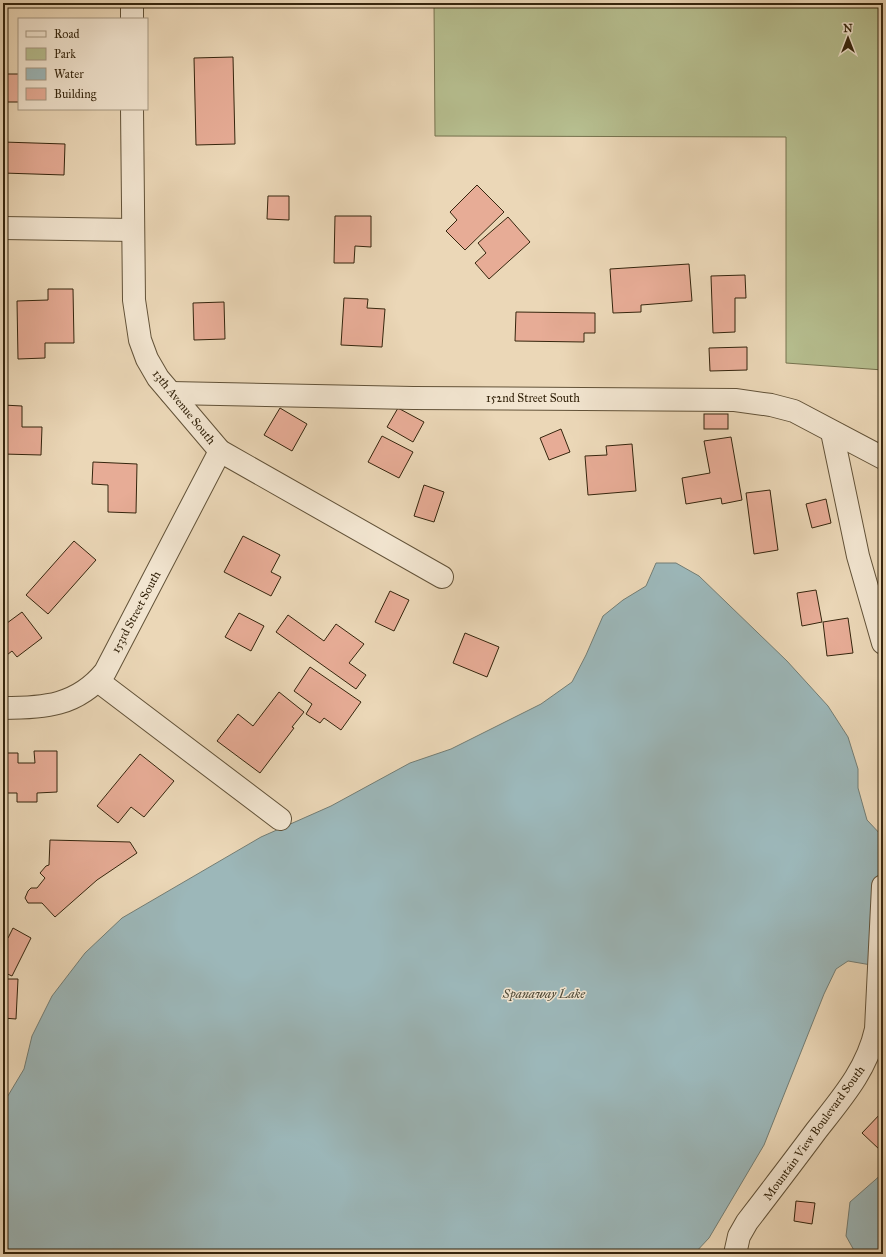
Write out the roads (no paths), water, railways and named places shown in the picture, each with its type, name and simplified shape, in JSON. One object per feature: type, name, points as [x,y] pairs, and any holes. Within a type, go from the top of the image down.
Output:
[{"type":"street","points":[[132,3],[132,18]]},
{"type":"street","name":"13th Avenue South","points":[[132,110],[132,230],[134,300],[140,340],[147,359],[171,393],[220,451],[442,577]]},
{"type":"street","points":[[3,228],[132,230]]},
{"type":"street","name":"152nd Street South","points":[[171,393],[413,398],[735,400],[772,405],[794,411],[883,458]]},
{"type":"street","points":[[832,432],[858,556],[883,643]]},
{"type":"street","name":"153rd Street South","points":[[3,708],[35,708],[53,705],[74,698],[98,681],[105,672],[220,451]]},
{"type":"street","points":[[98,681],[280,818]]},
{"type":"street","name":"Mountain View Boulevard South","points":[[735,1254],[739,1236],[747,1222],[867,1061],[872,1048],[876,1029],[883,886]]},
{"type":"water","name":"Spanaway Lake","points":[[656,563],[676,563],[699,576],[787,661],[828,706],[848,737],[858,769],[858,788],[867,820],[883,837],[883,967],[848,961],[836,969],[824,994],[764,1145],[709,1238],[694,1254],[3,1254],[3,1104],[24,1069],[32,1036],[52,996],[85,953],[122,918],[261,837],[331,806],[410,763],[451,749],[541,704],[572,682],[603,616],[623,600],[646,586]]},
{"type":"water","points":[[883,1173],[883,1254],[856,1254],[846,1236],[850,1202]]}]
